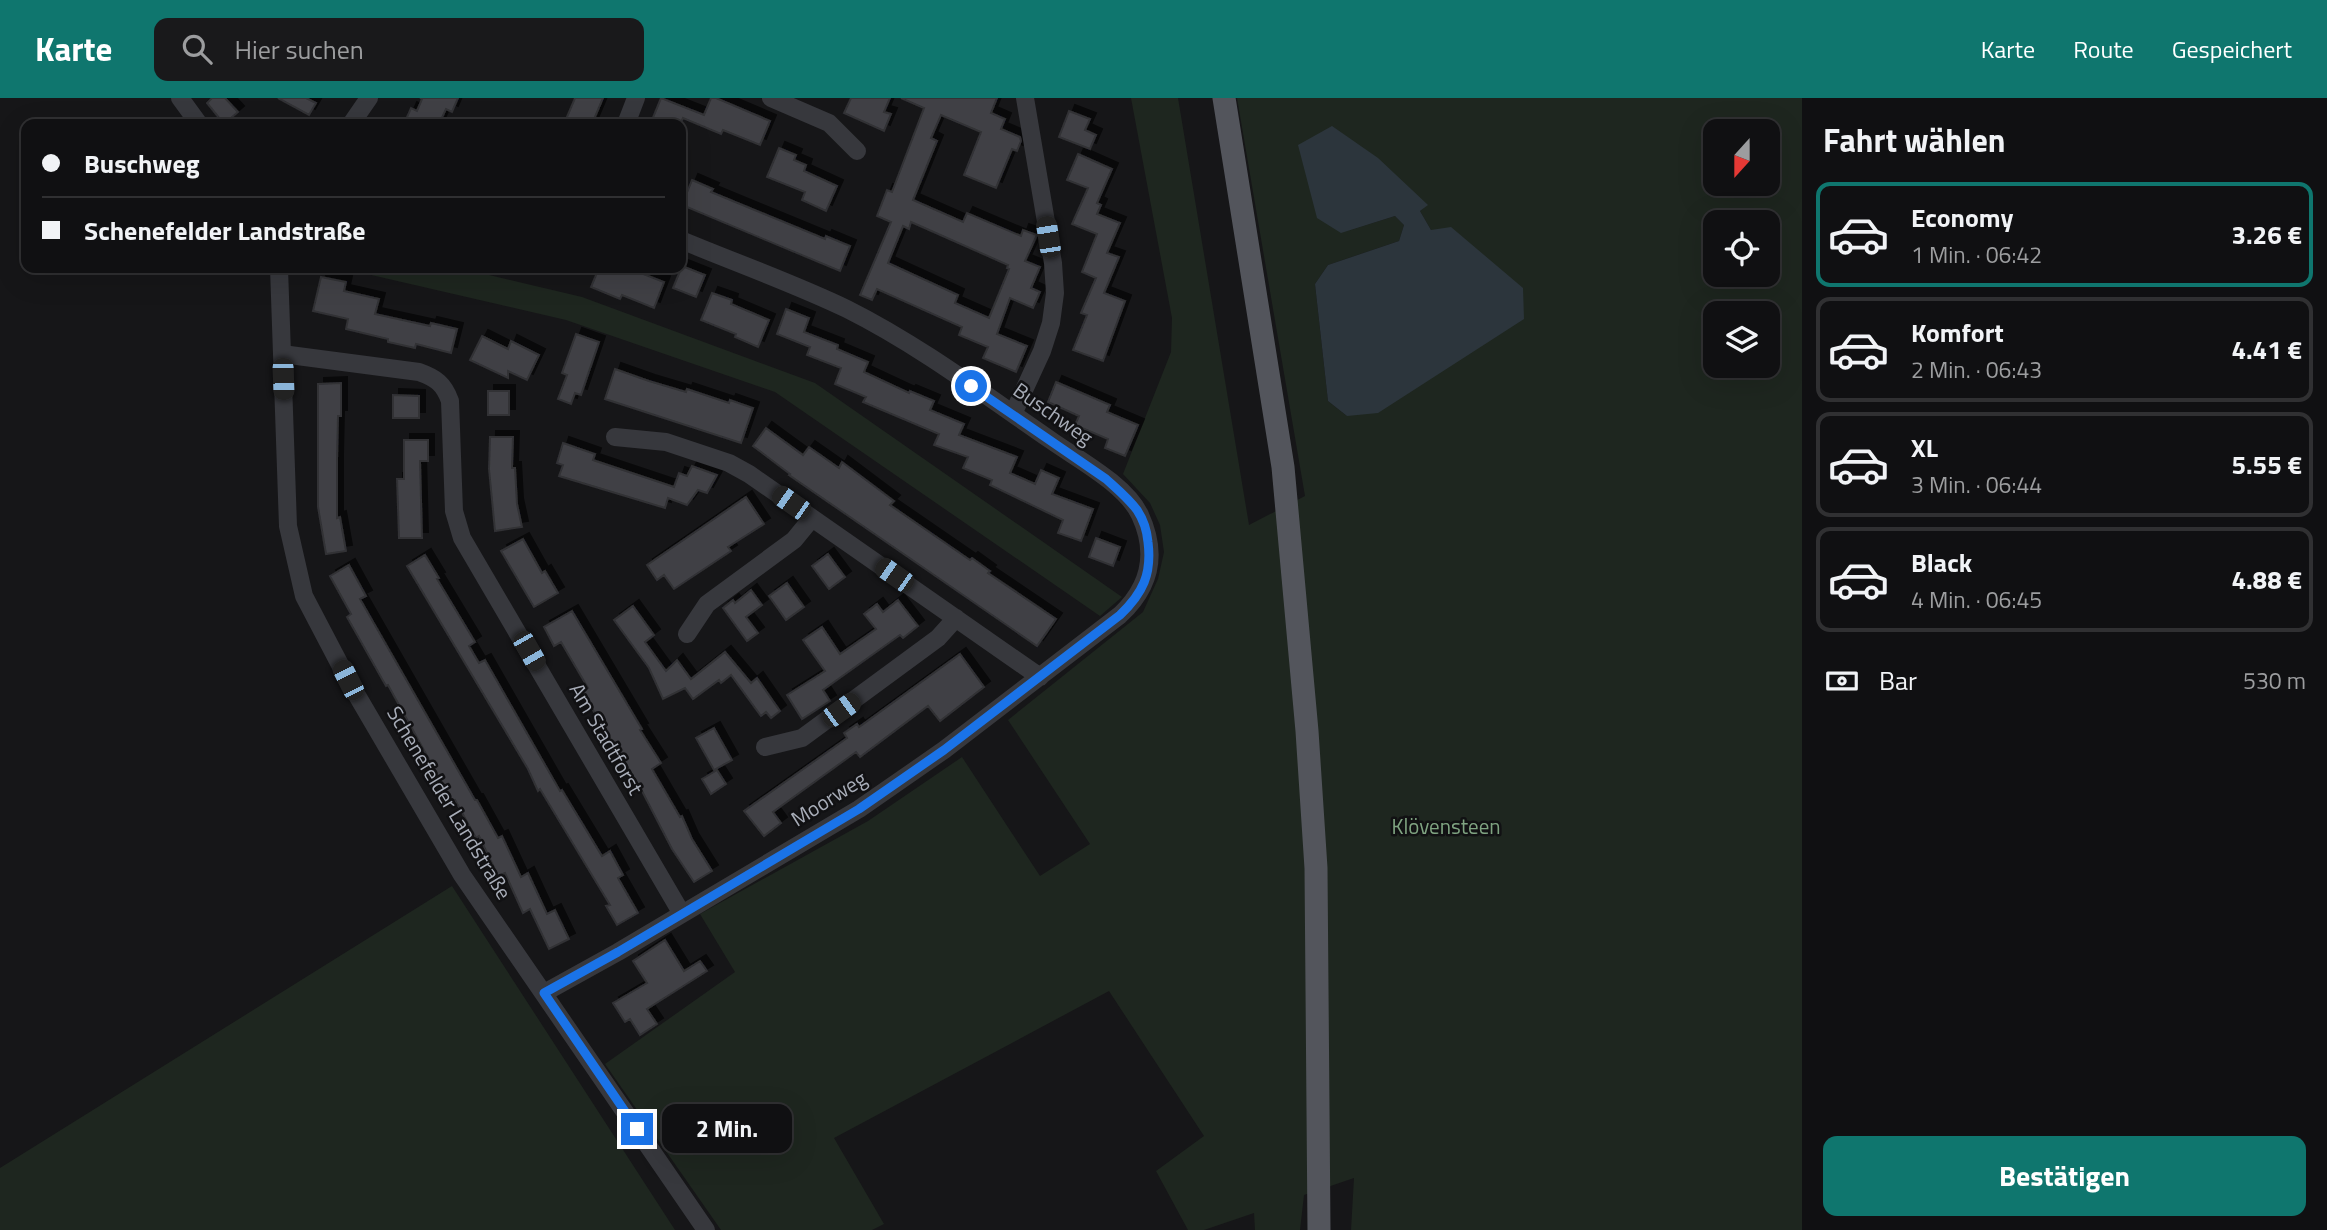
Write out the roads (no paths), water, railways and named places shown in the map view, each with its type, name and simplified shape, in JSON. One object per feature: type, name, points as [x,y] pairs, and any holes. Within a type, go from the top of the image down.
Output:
[{"type":"main road","points":[[1224,98],[1283,467],[1307,732],[1316,868],[1319,1230]]},
{"type":"street","points":[[180,98],[196,119]]},
{"type":"street","points":[[354,119],[369,98]]},
{"type":"street","points":[[627,119],[636,98]]},
{"type":"street","points":[[771,98],[829,123],[857,151]]},
{"type":"street","points":[[1013,414],[1042,351],[1051,323],[1055,293],[1053,263],[1025,98]]},
{"type":"street","name":"Buschweg","points":[[686,242],[847,309],[908,343],[1106,479],[1125,495],[1139,513],[1147,533],[1150,558],[1146,582],[1133,603],[1120,615]]},
{"type":"street","name":"Schenefelder Landstraße","points":[[279,273],[288,526],[304,596],[348,680],[462,875],[706,1230]]},
{"type":"street","name":"Am Stadtforst","points":[[282,355],[419,372],[434,377],[445,388],[450,401],[454,511],[462,538],[682,914]]},
{"type":"street","points":[[615,437],[666,443],[729,463],[749,474],[1040,677]]},
{"type":"street","points":[[687,634],[707,604],[794,540],[812,518]]},
{"type":"street","name":"Moorweg","points":[[544,993],[859,809],[944,750],[1120,615]]},
{"type":"street","points":[[765,747],[802,738],[938,638],[956,618]]},
{"type":"park label","name":"Klövensteen","points":[[1446,827]]}]
